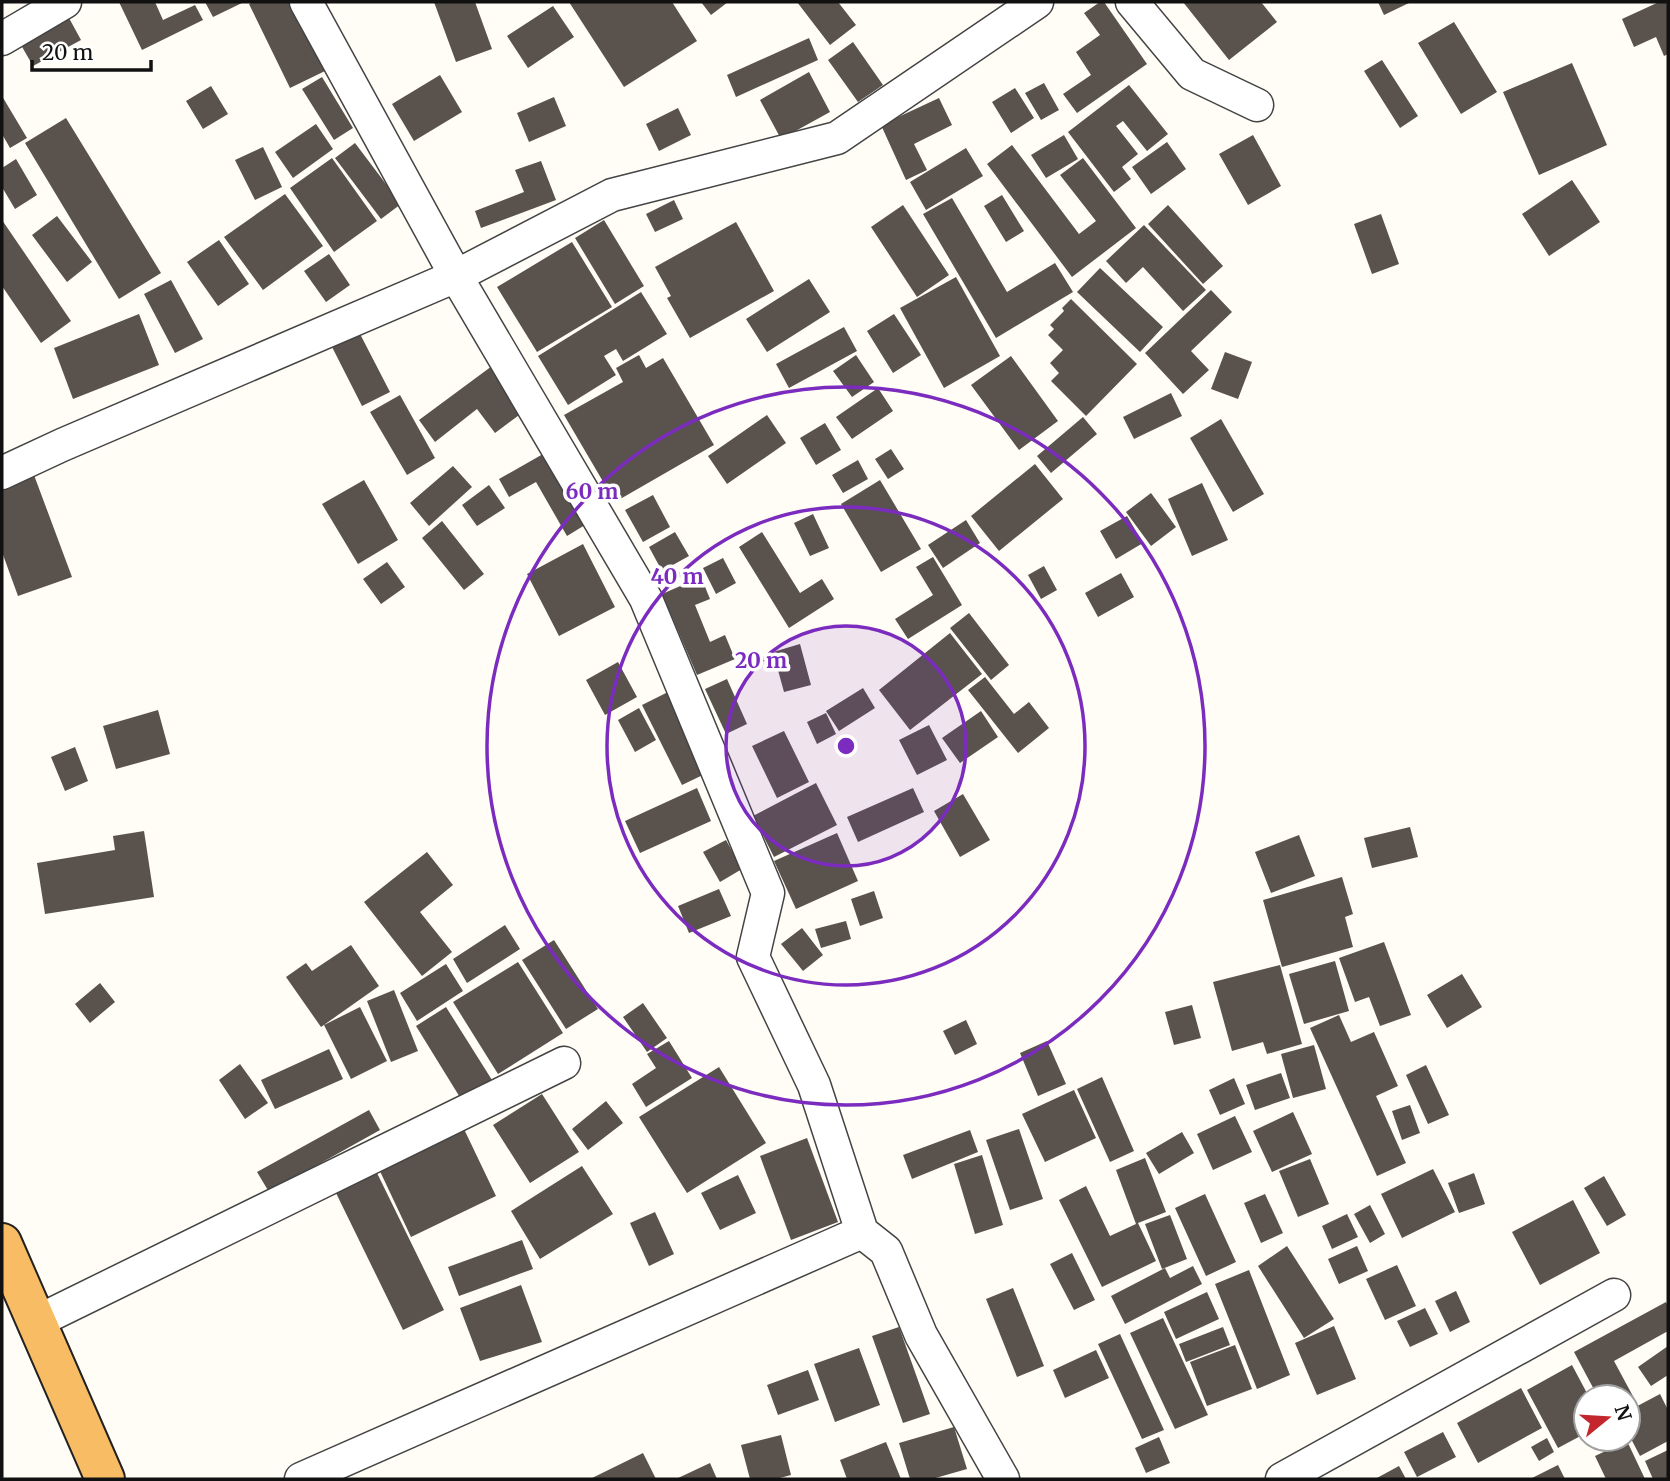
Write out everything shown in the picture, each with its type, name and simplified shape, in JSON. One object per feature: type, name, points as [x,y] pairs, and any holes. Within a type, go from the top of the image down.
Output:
[{"type":"highway","points":[[2,1243],[105,1479]]},
{"type":"street","points":[[2,39],[65,2]]},
{"type":"street","points":[[306,2],[456,276],[646,599],[768,894],[753,957],[814,1085],[862,1232],[886,1251],[921,1335],[1003,1479]]},
{"type":"street","points":[[2,473],[456,276],[612,195],[837,138],[1037,2]]},
{"type":"street","points":[[1132,2],[1192,74],[1257,105]]},
{"type":"street","points":[[36,1322],[564,1063]]},
{"type":"street","points":[[301,1479],[862,1232]]},
{"type":"street","points":[[1282,1479],[1614,1295]]},
{"type":"building","points":[[119,2],[155,2],[163,20],[195,5],[203,20],[142,50]]},
{"type":"building","points":[[205,2],[244,2],[213,17]]},
{"type":"building","points":[[292,2],[325,71],[290,88],[249,4]]},
{"type":"building","points":[[434,2],[475,2],[492,49],[456,62]]},
{"type":"building","points":[[569,2],[672,2],[697,41],[624,87]]},
{"type":"building","points":[[701,2],[728,2],[711,15]]},
{"type":"building","points":[[797,2],[838,2],[856,25],[830,45]]},
{"type":"building","points":[[1104,2],[1147,64],[1077,113],[1063,94],[1091,75],[1076,52],[1100,35],[1084,13]]},
{"type":"building","points":[[1183,2],[1261,2],[1277,22],[1229,60]]},
{"type":"building","points":[[1378,2],[1411,2],[1384,15]]},
{"type":"building","points":[[1659,2],[1668,2],[1668,54],[1664,56],[1656,37],[1634,47],[1622,19]]},
{"type":"building","points":[[553,6],[574,37],[528,68],[507,36]]},
{"type":"building","points":[[69,18],[81,40],[33,66],[21,45]]},
{"type":"building","points":[[1454,22],[1497,92],[1461,114],[1418,43]]},
{"type":"building","points":[[809,38],[818,60],[736,97],[727,75]]},
{"type":"building","points":[[853,42],[883,85],[858,102],[828,60]]},
{"type":"building","points":[[1382,60],[1418,116],[1400,128],[1364,71]]},
{"type":"building","points":[[1572,63],[1607,145],[1539,175],[1503,92]]},
{"type":"building","points":[[809,72],[830,112],[781,139],[760,100]]},
{"type":"building","points":[[440,75],[462,112],[414,141],[392,104]]},
{"type":"building","points":[[322,77],[353,128],[334,140],[302,89]]},
{"type":"building","points":[[1044,83],[1059,110],[1041,120],[1025,93]]},
{"type":"building","points":[[1129,85],[1168,134],[1147,151],[1123,121],[1116,126],[1138,154],[1122,167],[1131,179],[1114,192],[1068,132]]},
{"type":"building","points":[[211,86],[228,114],[203,129],[186,101]]},
{"type":"building","points":[[1015,88],[1034,118],[1011,133],[992,102]]},
{"type":"building","points":[[2,96],[27,138],[10,148],[2,134]]},
{"type":"building","points":[[554,97],[566,126],[529,142],[517,113]]},
{"type":"building","points":[[939,98],[952,125],[914,144],[927,170],[906,180],[881,125]]},
{"type":"building","points":[[678,108],[691,135],[659,151],[646,124]]},
{"type":"building","points":[[66,118],[161,273],[119,299],[25,143]]},
{"type":"building","points":[[316,124],[333,149],[293,178],[275,152]]},
{"type":"building","points":[[1064,135],[1078,159],[1046,178],[1031,155]]},
{"type":"building","points":[[1253,135],[1281,186],[1248,205],[1219,154]]},
{"type":"building","points":[[1167,142],[1186,169],[1151,194],[1132,167]]},
{"type":"building","points":[[355,143],[401,204],[381,219],[335,158]]},
{"type":"building","points":[[1012,145],[1079,234],[1096,221],[1060,175],[1083,158],[1136,228],[1072,277],[987,164]]},
{"type":"building","points":[[263,147],[282,187],[255,200],[235,160]]},
{"type":"building","points":[[966,148],[983,176],[926,210],[910,182]]},
{"type":"building","points":[[332,158],[377,221],[334,252],[290,188]]},
{"type":"building","points":[[16,159],[37,195],[15,209],[2,187],[2,168]]},
{"type":"building","points":[[541,161],[556,200],[481,228],[475,211],[524,192],[515,170]]},
{"type":"building","points":[[1572,180],[1600,222],[1549,256],[1522,214]]},
{"type":"building","points":[[285,194],[323,246],[263,290],[224,237]]},
{"type":"building","points":[[1002,195],[1024,231],[1006,242],[984,206]]},
{"type":"building","points":[[952,198],[1007,292],[1055,263],[1073,292],[996,338],[923,214]]},
{"type":"building","points":[[674,200],[683,219],[655,232],[646,214]]},
{"type":"building","points":[[903,205],[949,275],[917,297],[871,227]]},
{"type":"building","points":[[1168,205],[1223,266],[1203,284],[1148,224]]},
{"type":"building","points":[[1381,214],[1399,264],[1372,274],[1354,224]]},
{"type":"building","points":[[57,216],[92,262],[67,282],[32,235]]},
{"type":"building","points":[[2,220],[71,321],[41,343],[2,286]]},
{"type":"building","points":[[604,220],[644,286],[615,304],[575,238]]},
{"type":"building","points":[[736,222],[774,291],[690,338],[667,298],[671,296],[655,267]]},
{"type":"building","points":[[1144,225],[1206,290],[1183,311],[1143,267],[1126,283],[1106,261]]},
{"type":"building","points":[[219,240],[249,284],[218,306],[187,262]]},
{"type":"building","points":[[572,242],[612,307],[537,352],[497,287]]},
{"type":"building","points":[[329,254],[350,285],[326,302],[304,271]]},
{"type":"building","points":[[1100,268],[1163,327],[1140,352],[1077,292]]},
{"type":"building","points":[[956,277],[1000,356],[944,388],[900,308]]},
{"type":"building","points":[[809,279],[830,312],[767,352],[746,319]]},
{"type":"building","points":[[171,280],[203,339],[175,353],[144,294]]},
{"type":"building","points":[[1211,290],[1232,312],[1191,351],[1209,370],[1183,394],[1145,353]]},
{"type":"building","points":[[641,292],[667,334],[623,361],[616,349],[604,356],[616,375],[568,405],[538,356]]},
{"type":"building","points":[[1071,299],[1137,364],[1086,416],[1051,381],[1059,373],[1050,363],[1063,350],[1048,335],[1054,329],[1050,325]]},
{"type":"building","points":[[139,314],[159,365],[73,399],[54,348]]},
{"type":"building","points":[[894,314],[921,355],[893,373],[867,331]]},
{"type":"building","points":[[844,327],[857,351],[789,388],[776,364]]},
{"type":"building","points":[[359,332],[390,392],[362,406],[331,345]]},
{"type":"building","points":[[1225,352],[1252,362],[1238,399],[1211,389]]},
{"type":"building","points":[[639,355],[646,368],[663,358],[714,445],[615,502],[564,415],[623,382],[616,368]]},
{"type":"building","points":[[856,355],[874,382],[852,397],[833,371]]},
{"type":"building","points":[[1011,356],[1058,421],[1019,450],[971,385]]},
{"type":"building","points":[[492,366],[526,410],[495,433],[477,409],[435,442],[419,420]]},
{"type":"building","points":[[878,388],[893,411],[852,439],[836,417]]},
{"type":"building","points":[[1171,393],[1182,416],[1134,439],[1123,417]]},
{"type":"building","points":[[400,395],[435,458],[407,475],[370,412]]},
{"type":"building","points":[[767,415],[786,443],[727,484],[708,456]]},
{"type":"building","points":[[1083,417],[1097,434],[1051,473],[1037,456]]},
{"type":"building","points":[[1221,419],[1264,494],[1233,512],[1190,438]]},
{"type":"building","points":[[825,423],[841,450],[816,465],[800,438]]},
{"type":"building","points":[[891,449],[904,469],[888,479],[875,459]]},
{"type":"building","points":[[543,454],[585,525],[567,536],[536,482],[509,497],[499,479]]},
{"type":"building","points":[[858,460],[868,479],[843,493],[832,475]]},
{"type":"building","points":[[1035,464],[1063,499],[999,551],[971,516]]},
{"type":"building","points":[[453,466],[472,487],[429,526],[410,503]]},
{"type":"building","points":[[31,467],[72,577],[18,596],[2,552],[2,477]]},
{"type":"building","points":[[364,480],[398,540],[358,564],[322,504]]},
{"type":"building","points":[[880,480],[921,549],[881,572],[841,504]]},
{"type":"building","points":[[1202,483],[1228,540],[1192,556],[1168,499]]},
{"type":"building","points":[[489,485],[505,508],[477,526],[462,505]]},
{"type":"building","points":[[1151,493],[1176,527],[1151,546],[1126,512]]},
{"type":"building","points":[[653,495],[670,527],[643,542],[625,510]]},
{"type":"building","points":[[813,514],[829,548],[810,556],[794,523]]},
{"type":"building","points":[[1127,516],[1143,543],[1116,559],[1100,531]]},
{"type":"building","points":[[966,520],[980,543],[943,568],[928,545]]},
{"type":"building","points":[[442,521],[484,574],[464,590],[422,538]]},
{"type":"building","points":[[675,532],[689,556],[662,571],[649,547]]},
{"type":"building","points":[[762,532],[800,593],[822,579],[834,599],[789,628],[739,547]]},
{"type":"building","points":[[583,544],[615,607],[559,636],[527,574]]},
{"type":"building","points":[[933,557],[962,605],[908,639],[895,619],[933,595],[916,567]]},
{"type":"building","points":[[723,558],[736,583],[716,594],[703,568]]},
{"type":"building","points":[[387,562],[405,587],[381,604],[363,579]]},
{"type":"building","points":[[1044,566],[1057,590],[1041,599],[1028,575]]},
{"type":"building","points":[[1121,573],[1134,597],[1098,617],[1085,593]]},
{"type":"building","points":[[701,577],[710,599],[695,605],[710,642],[725,635],[735,659],[697,675],[662,594]]},
{"type":"building","points":[[969,613],[1009,665],[991,680],[950,628]]},
{"type":"building","points":[[950,633],[982,674],[910,730],[879,690]]},
{"type":"building","points":[[800,644],[811,685],[784,692],[773,652]]},
{"type":"building","points":[[618,662],[637,697],[605,715],[586,680]]},
{"type":"building","points":[[985,677],[1014,714],[1029,702],[1049,728],[1018,753],[968,690]]},
{"type":"building","points":[[727,679],[747,724],[726,734],[705,689]]},
{"type":"building","points":[[863,688],[875,708],[839,731],[826,711]]},
{"type":"building","points":[[668,692],[709,772],[682,785],[642,705]]},
{"type":"building","points":[[639,708],[656,740],[635,752],[618,720]]},
{"type":"building","points":[[158,710],[170,754],[116,769],[103,726]]},
{"type":"building","points":[[981,711],[998,737],[960,763],[942,738]]},
{"type":"building","points":[[826,713],[836,734],[817,744],[807,722]]},
{"type":"building","points":[[929,725],[947,760],[917,775],[899,740]]},
{"type":"building","points":[[784,731],[809,782],[777,798],[752,746]]},
{"type":"building","points":[[75,747],[88,781],[65,791],[51,757]]},
{"type":"building","points":[[816,783],[837,825],[774,857],[753,816]]},
{"type":"building","points":[[697,788],[711,821],[640,853],[625,821]]},
{"type":"building","points":[[913,788],[924,812],[858,842],[847,817]]},
{"type":"building","points":[[963,794],[990,840],[960,857],[934,811]]},
{"type":"building","points":[[1410,827],[1418,857],[1372,868],[1364,838]]},
{"type":"building","points":[[144,831],[154,897],[45,914],[37,863],[115,850],[113,836]]},
{"type":"building","points":[[837,833],[858,881],[796,909],[774,861]]},
{"type":"building","points":[[1299,835],[1315,876],[1271,893],[1255,852]]},
{"type":"building","points":[[726,840],[742,869],[720,882],[703,852]]},
{"type":"building","points":[[427,852],[453,885],[420,912],[452,952],[422,976],[364,902]]},
{"type":"building","points":[[1342,877],[1353,914],[1345,917],[1353,947],[1282,967],[1263,900]]},
{"type":"building","points":[[719,889],[731,916],[689,933],[678,906]]},
{"type":"building","points":[[874,891],[883,918],[860,926],[851,899]]},
{"type":"building","points":[[846,921],[851,939],[821,948],[815,929]]},
{"type":"building","points":[[505,925],[520,949],[467,983],[453,959]]},
{"type":"building","points":[[802,928],[823,955],[803,971],[781,944]]},
{"type":"building","points":[[554,940],[598,1009],[566,1029],[522,960]]},
{"type":"building","points":[[1384,942],[1411,1015],[1380,1026],[1369,997],[1355,1002],[1339,958]]},
{"type":"building","points":[[351,945],[379,986],[321,1027],[286,977],[306,963],[312,971]]},
{"type":"building","points":[[1335,961],[1349,1011],[1304,1024],[1289,974]]},
{"type":"building","points":[[518,962],[563,1033],[498,1074],[453,1002]]},
{"type":"building","points":[[446,964],[463,991],[417,1021],[400,993]]},
{"type":"building","points":[[1280,965],[1302,1044],[1267,1054],[1263,1042],[1232,1051],[1213,982]]},
{"type":"building","points":[[1462,974],[1482,1007],[1447,1028],[1427,995]]},
{"type":"building","points":[[100,983],[115,1002],[90,1023],[75,1004]]},
{"type":"building","points":[[394,990],[418,1051],[391,1062],[367,1001]]},
{"type":"building","points":[[643,1003],[667,1038],[647,1052],[623,1017]]},
{"type":"building","points":[[1192,1005],[1201,1038],[1174,1045],[1165,1012]]},
{"type":"building","points":[[360,1007],[387,1061],[351,1079],[324,1025]]},
{"type":"building","points":[[446,1007],[492,1080],[461,1099],[416,1026]]},
{"type":"building","points":[[1339,1015],[1351,1042],[1374,1032],[1398,1086],[1376,1096],[1406,1163],[1377,1176],[1310,1028]]},
{"type":"building","points":[[966,1020],[977,1044],[955,1055],[943,1031]]},
{"type":"building","points":[[669,1041],[692,1078],[646,1107],[632,1084],[656,1068],[647,1054]]},
{"type":"building","points":[[1047,1041],[1066,1084],[1038,1096],[1020,1053]]},
{"type":"building","points":[[1314,1045],[1326,1089],[1293,1098],[1281,1054]]},
{"type":"building","points":[[329,1049],[343,1079],[275,1109],[261,1080]]},
{"type":"building","points":[[240,1064],[268,1103],[245,1119],[219,1080]]},
{"type":"building","points":[[1426,1065],[1449,1115],[1428,1124],[1406,1075]]},
{"type":"building","points":[[719,1067],[766,1143],[687,1193],[639,1117]]},
{"type":"building","points":[[1281,1073],[1290,1098],[1255,1110],[1246,1085]]},
{"type":"building","points":[[1102,1077],[1134,1151],[1110,1162],[1077,1089]]},
{"type":"building","points":[[1234,1078],[1245,1104],[1220,1115],[1209,1090]]},
{"type":"building","points":[[1074,1090],[1096,1138],[1045,1162],[1022,1114]]},
{"type":"building","points":[[542,1094],[579,1152],[530,1183],[493,1125]]},
{"type":"building","points":[[606,1101],[623,1123],[588,1150],[572,1129]]},
{"type":"building","points":[[1410,1105],[1420,1133],[1402,1140],[1392,1111]]},
{"type":"building","points":[[369,1110],[380,1130],[269,1192],[257,1172]]},
{"type":"building","points":[[1293,1112],[1312,1154],[1272,1172],[1253,1131]]},
{"type":"building","points":[[1235,1116],[1252,1152],[1213,1170],[1197,1134]]},
{"type":"building","points":[[463,1127],[496,1196],[411,1237],[378,1167]]},
{"type":"building","points":[[1019,1129],[1043,1199],[1010,1210],[986,1140]]},
{"type":"building","points":[[970,1130],[978,1152],[912,1179],[903,1155]]},
{"type":"building","points":[[1182,1132],[1194,1153],[1159,1174],[1146,1153]]},
{"type":"building","points":[[807,1138],[838,1222],[791,1240],[760,1156]]},
{"type":"building","points":[[982,1155],[1003,1225],[975,1234],[954,1164]]},
{"type":"building","points":[[1145,1158],[1166,1212],[1138,1223],[1156,1261],[1102,1287],[1059,1200],[1086,1186],[1110,1236],[1136,1224],[1116,1170]]},
{"type":"building","points":[[1310,1159],[1329,1204],[1298,1217],[1279,1171]]},
{"type":"building","points":[[582,1166],[613,1214],[540,1259],[511,1211]]},
{"type":"building","points":[[1433,1169],[1455,1212],[1402,1238],[1381,1194]]},
{"type":"building","points":[[377,1173],[444,1310],[403,1330],[336,1193]]},
{"type":"building","points":[[1474,1173],[1485,1204],[1459,1213],[1448,1183]]},
{"type":"building","points":[[738,1175],[756,1213],[720,1230],[701,1193]]},
{"type":"building","points":[[1604,1176],[1626,1215],[1607,1226],[1584,1188]]},
{"type":"building","points":[[1205,1194],[1236,1262],[1206,1276],[1175,1208]]},
{"type":"building","points":[[1265,1194],[1283,1233],[1261,1243],[1244,1203]]},
{"type":"building","points":[[1573,1200],[1600,1253],[1540,1285],[1512,1232]]},
{"type":"building","points":[[1370,1205],[1385,1234],[1370,1243],[1354,1214]]},
{"type":"building","points":[[655,1212],[674,1254],[649,1266],[630,1223]]},
{"type":"building","points":[[1347,1214],[1358,1237],[1332,1249],[1322,1226]]},
{"type":"building","points":[[1170,1215],[1187,1259],[1162,1269],[1145,1224]]},
{"type":"building","points":[[522,1240],[533,1269],[459,1296],[448,1267]]},
{"type":"building","points":[[1287,1246],[1334,1319],[1304,1338],[1258,1266]]},
{"type":"building","points":[[1357,1246],[1368,1271],[1339,1284],[1328,1259]]},
{"type":"building","points":[[1072,1253],[1095,1300],[1074,1310],[1050,1264]]},
{"type":"building","points":[[1397,1265],[1416,1306],[1385,1320],[1366,1279]]},
{"type":"building","points":[[1193,1266],[1202,1284],[1125,1324],[1111,1296],[1165,1268],[1170,1278]]},
{"type":"building","points":[[1249,1270],[1290,1375],[1257,1389],[1215,1284]]},
{"type":"building","points":[[521,1285],[542,1342],[480,1361],[460,1308]]},
{"type":"building","points":[[1013,1288],[1044,1366],[1017,1377],[986,1299]]},
{"type":"building","points":[[1456,1291],[1470,1322],[1450,1332],[1435,1301]]},
{"type":"building","points":[[1207,1292],[1219,1319],[1176,1339],[1164,1312]]},
{"type":"building","points":[[1666,1302],[1668,1331],[1614,1361],[1626,1383],[1591,1383],[1574,1352]]},
{"type":"building","points":[[1425,1308],[1438,1334],[1410,1347],[1397,1321]]},
{"type":"building","points":[[1163,1318],[1208,1415],[1175,1429],[1130,1333]]},
{"type":"building","points":[[1334,1326],[1356,1379],[1317,1395],[1295,1343]]},
{"type":"building","points":[[899,1327],[930,1414],[903,1423],[872,1336]]},
{"type":"building","points":[[1223,1327],[1230,1345],[1186,1362],[1179,1344]]},
{"type":"building","points":[[1120,1334],[1164,1430],[1142,1439],[1098,1344]]},
{"type":"building","points":[[1235,1345],[1252,1389],[1207,1406],[1190,1362]]},
{"type":"building","points":[[1668,1346],[1668,1375],[1651,1386],[1638,1367]]},
{"type":"building","points":[[859,1348],[880,1405],[835,1422],[814,1364]]},
{"type":"building","points":[[1096,1350],[1109,1378],[1065,1398],[1053,1370]]},
{"type":"building","points":[[1572,1365],[1582,1383],[1572,1383],[1572,1440],[1558,1448],[1527,1390]]},
{"type":"building","points":[[808,1370],[819,1400],[778,1415],[767,1385]]},
{"type":"building","points":[[1521,1388],[1542,1428],[1478,1463],[1457,1423]]},
{"type":"building","points":[[1660,1394],[1668,1410],[1668,1441],[1640,1456],[1638,1453],[1642,1453],[1642,1404]]},
{"type":"building","points":[[954,1427],[967,1469],[932,1479],[910,1479],[899,1443]]},
{"type":"building","points":[[1443,1432],[1456,1457],[1417,1477],[1404,1452]]},
{"type":"building","points":[[781,1435],[791,1475],[776,1479],[750,1479],[741,1445]]},
{"type":"building","points":[[1159,1437],[1170,1463],[1146,1473],[1135,1448]]},
{"type":"building","points":[[1547,1438],[1554,1452],[1539,1461],[1531,1447]]},
{"type":"building","points":[[886,1442],[901,1479],[847,1479],[840,1460]]},
{"type":"building","points":[[1668,1450],[1668,1479],[1653,1479],[1645,1461]]},
{"type":"building","points":[[643,1453],[656,1479],[590,1479]]},
{"type":"building","points":[[1601,1453],[1633,1453],[1645,1479],[1606,1479],[1595,1456]]},
{"type":"building","points":[[710,1463],[717,1479],[676,1479]]},
{"type":"building","points":[[1558,1465],[1565,1479],[1530,1479]]},
{"type":"building","points":[[1399,1466],[1406,1479],[1375,1479]]}]
